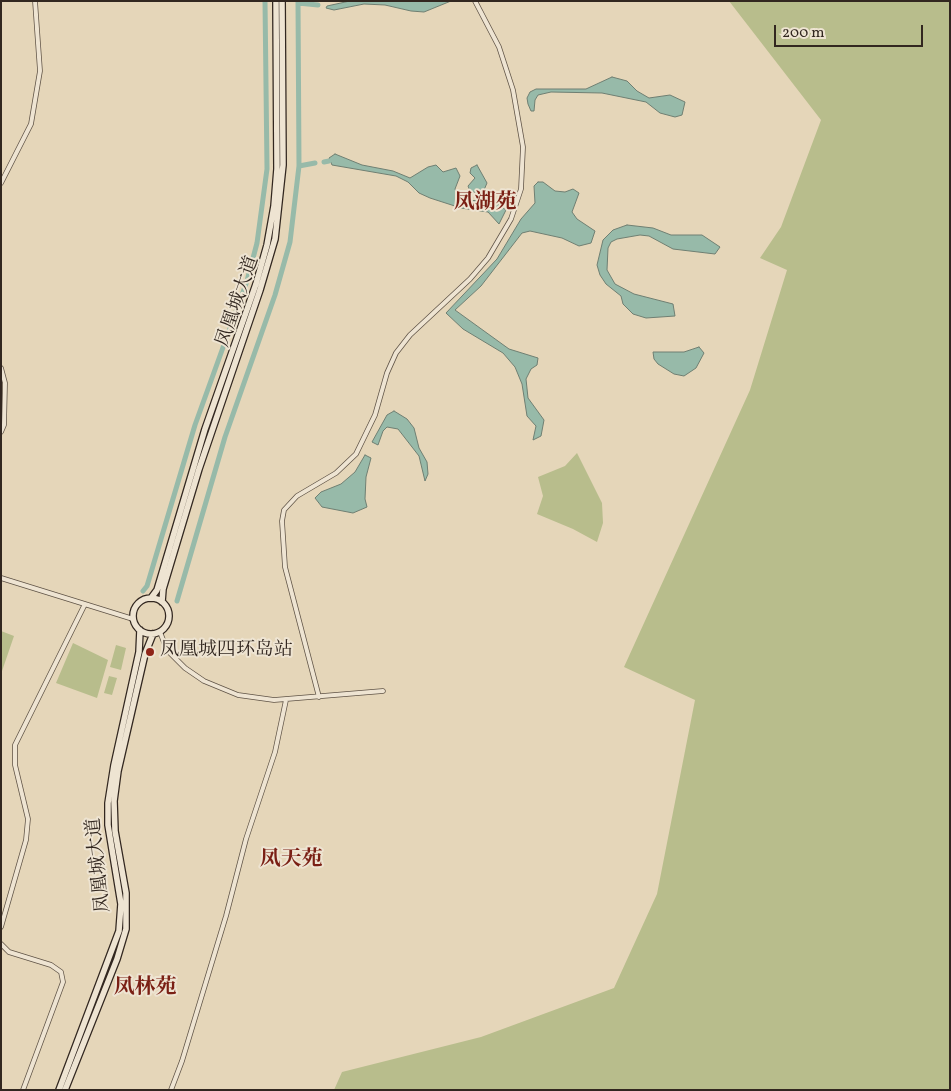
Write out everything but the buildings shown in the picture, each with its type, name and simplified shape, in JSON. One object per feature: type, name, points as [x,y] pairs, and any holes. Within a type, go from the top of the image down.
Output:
[{"type":"main road","name":"凤凰城大道","points":[[150,598],[157,590],[205,428],[256,284],[267,245],[278,169],[276,1]]},
{"type":"main road","name":"凤凰城大道","points":[[162,602],[163,589],[208,439],[260,290],[275,238],[283,165],[282,1]]},
{"type":"main road","points":[[150,598],[162,602],[169,611],[168,623],[157,633],[140,630],[133,619],[136,607],[144,599],[150,598]]},
{"type":"main road","name":"凤凰城大道","points":[[59,1090],[119,931],[121,904],[108,825],[109,790],[139,652],[140,630]]},
{"type":"main road","name":"凤凰城大道","points":[[65,1090],[117,959],[124,935],[126,893],[115,831],[114,801],[118,771],[145,654],[157,633]]},
{"type":"street","points":[[1,183],[31,124],[40,71],[35,1]]},
{"type":"street","points":[[319,698],[285,567],[282,521],[284,510],[297,496],[336,473],[356,454],[375,415],[387,374],[396,353],[410,335],[470,279],[488,258],[511,220],[521,189],[523,153],[515,99],[499,47],[475,1]]},
{"type":"street","points":[[1,368],[5,382],[4,425],[1,432]]},
{"type":"street","points":[[1,578],[133,619]]},
{"type":"street","points":[[1,927],[26,840],[28,820],[15,765],[15,745],[85,604]]},
{"type":"street","points":[[157,633],[168,650],[185,668],[204,681],[238,695],[262,700],[286,700],[383,691]]},
{"type":"street","points":[[171,1090],[226,916],[246,839],[273,759],[286,700]]},
{"type":"street","points":[[1,944],[9,952],[52,965],[61,972],[63,982],[24,1090]]},
{"type":"shaded area","points":[[350,1],[451,1],[424,12],[385,5],[364,4],[334,10],[326,8],[327,6]]},
{"type":"shaded area","points":[[729,1],[950,1],[950,1090],[334,1090],[342,1072],[481,1037],[614,988],[657,894],[695,700],[624,667],[750,390],[787,270],[760,258],[781,227],[821,120]]},
{"type":"shaded area","points":[[612,77],[627,81],[637,91],[649,98],[670,95],[685,102],[682,115],[675,117],[660,113],[646,102],[602,93],[551,92],[538,95],[535,100],[534,111],[531,111],[528,104],[527,98],[530,92],[536,89],[586,89]]},
{"type":"shaded area","points":[[335,154],[362,165],[393,171],[410,178],[428,167],[436,165],[443,172],[456,168],[460,176],[455,189],[458,197],[466,201],[483,200],[496,203],[506,210],[499,224],[488,212],[461,208],[430,198],[419,193],[408,182],[396,176],[332,165],[329,158]]},
{"type":"shaded area","points":[[477,165],[487,183],[484,190],[478,193],[470,191],[468,186],[475,178],[470,173],[471,168]]},
{"type":"shaded area","points":[[538,182],[543,182],[555,191],[565,192],[573,189],[579,193],[572,212],[577,219],[595,231],[591,243],[579,246],[562,238],[530,231],[522,233],[481,286],[455,310],[509,349],[538,358],[537,365],[531,369],[526,379],[528,398],[544,420],[541,436],[533,440],[536,426],[527,416],[522,384],[515,367],[503,353],[463,329],[446,313],[497,259],[521,219],[535,203],[534,186]]},
{"type":"shaded area","points":[[627,225],[653,228],[671,235],[702,235],[720,247],[715,254],[673,249],[649,236],[640,235],[617,239],[611,242],[608,248],[607,270],[615,284],[634,294],[673,304],[675,316],[646,318],[633,314],[623,304],[621,296],[606,284],[600,275],[597,265],[603,240],[613,230]]},
{"type":"shaded area","points":[[699,347],[704,353],[696,368],[684,376],[674,374],[658,364],[654,359],[653,352],[684,352]]},
{"type":"shaded area","points":[[394,411],[407,419],[414,428],[419,448],[427,462],[428,474],[425,481],[419,456],[398,429],[387,427],[383,431],[378,445],[372,442],[387,415]]},
{"type":"shaded area","points":[[577,453],[602,503],[603,523],[597,542],[573,529],[537,514],[543,496],[538,477],[565,466]]},
{"type":"shaded area","points":[[365,455],[371,458],[366,477],[365,499],[367,507],[353,513],[322,507],[315,498],[321,492],[341,484],[355,472]]},
{"type":"shaded area","points":[[1,631],[14,636],[1,674]]},
{"type":"shaded area","points":[[73,643],[108,660],[97,698],[56,683]]},
{"type":"shaded area","points":[[116,645],[126,648],[121,670],[110,667]]},
{"type":"shaded area","points":[[109,676],[117,678],[112,695],[104,693]]},
{"type":"waterway","points":[[143,591],[147,586],[195,425],[247,281],[257,243],[267,169],[265,1]]},
{"type":"waterway","points":[[177,601],[225,437],[275,295],[290,242],[299,166],[298,1]]},
{"type":"waterway","points":[[298,3],[318,5]]},
{"type":"waterway","points":[[324,162],[329,161]]},
{"type":"waterway","points":[[299,166],[315,163]]},
{"type":"place","name":"凤凰城四环岛站","points":[[150,652]]},
{"type":"district","name":"凤湖苑","points":[[485,204]]},
{"type":"district","name":"凤天苑","points":[[291,861]]},
{"type":"district","name":"凤林苑","points":[[145,989]]}]
